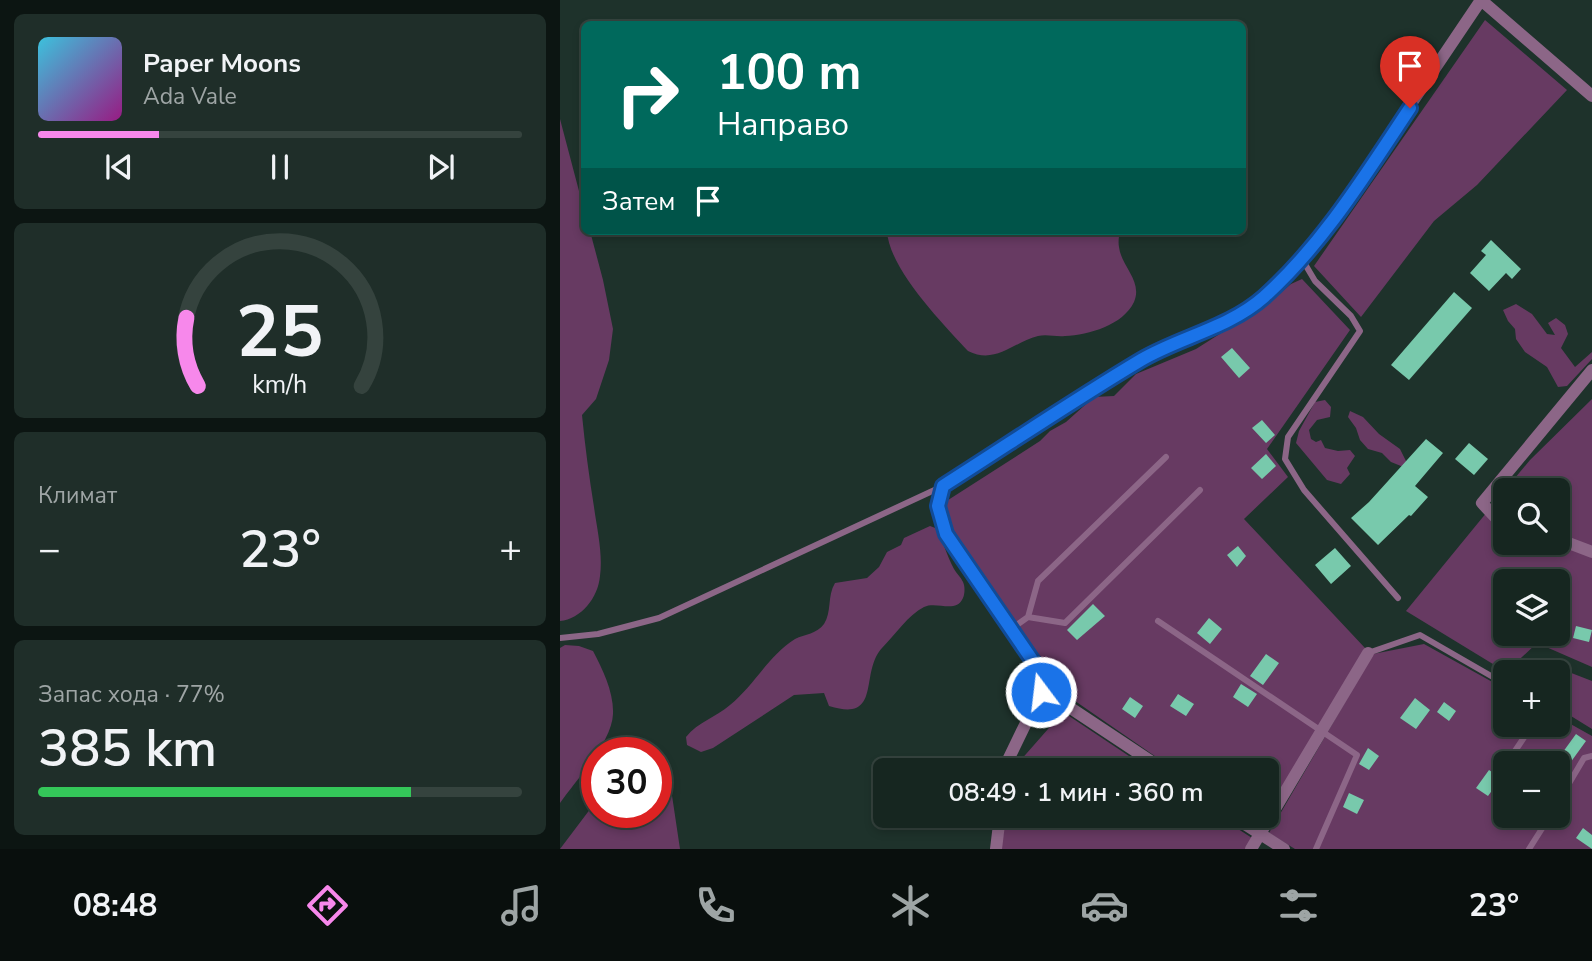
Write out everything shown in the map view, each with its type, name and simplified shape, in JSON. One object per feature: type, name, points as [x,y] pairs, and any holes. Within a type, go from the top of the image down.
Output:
[{"type":"street","points":[[1009,758],[1041,692],[1037,667],[946,534],[938,506],[943,486],[1144,359],[1216,327],[1262,299],[1328,227],[1481,0],[1592,96]]},
{"type":"street","points":[[1503,478],[1592,370]]},
{"type":"street","points":[[1493,490],[1482,503],[1493,515]]},
{"type":"street","points":[[1570,544],[1592,552]]},
{"type":"street","points":[[1251,849],[1368,653]]},
{"type":"street","points":[[1041,692],[1066,705],[1146,758]]},
{"type":"street","points":[[996,849],[999,828]]},
{"type":"street","points":[[1250,828],[1284,849]]},
{"type":"lane","points":[[1302,258],[1315,281],[1351,316],[1360,331],[1288,437],[1285,459],[1304,490],[1398,598]]},
{"type":"lane","points":[[1011,629],[1028,617],[1038,581],[1166,457]]},
{"type":"lane","points":[[560,638],[598,634],[659,618],[943,486]]},
{"type":"lane","points":[[1028,617],[1065,623],[1200,490]]},
{"type":"lane","points":[[1158,621],[1357,755],[1316,849]]},
{"type":"lane","points":[[1368,653],[1420,635],[1493,677]]},
{"type":"lane","points":[[1570,782],[1584,758],[1592,756]]},
{"type":"lane","points":[[1530,849],[1543,828]]},
{"type":"shaded area","points":[[1485,20],[1567,90],[1477,185],[1434,221],[1361,317],[1314,266]]},
{"type":"shaded area","points":[[560,119],[581,199],[581,235],[591,235],[613,329],[609,360],[596,399],[582,415],[600,550],[599,584],[592,599],[581,612],[560,621]]},
{"type":"shaded area","points":[[888,235],[1120,235],[1121,254],[1134,280],[1136,294],[1134,302],[1122,317],[1094,331],[1074,335],[1038,336],[996,354],[978,355],[968,351],[919,295],[907,279],[890,246]]},
{"type":"shaded area","points":[[1302,279],[1350,330],[1267,449],[1288,477],[1244,519],[1365,648],[1279,793],[1279,758],[1158,758],[1049,683],[1011,629],[953,529],[945,502],[1040,441],[1094,397],[1114,396],[1136,374],[1196,349],[1267,304],[1291,284]]},
{"type":"shaded area","points":[[1516,304],[1532,314],[1547,334],[1555,335],[1548,323],[1556,318],[1565,325],[1568,334],[1561,348],[1575,367],[1592,352],[1592,359],[1567,386],[1558,387],[1547,367],[1525,352],[1516,339],[1515,329],[1503,310]]},
{"type":"shaded area","points":[[1592,399],[1592,667],[1544,646],[1570,646],[1570,569],[1493,569],[1493,646],[1534,646],[1519,660],[1493,660],[1493,664],[1406,611],[1493,505],[1493,555],[1570,555],[1570,478],[1515,478]]},
{"type":"shaded area","points":[[1325,400],[1331,407],[1330,417],[1317,420],[1309,430],[1311,439],[1316,442],[1321,440],[1325,448],[1350,450],[1355,456],[1347,468],[1350,474],[1341,484],[1327,480],[1296,443],[1299,431],[1315,402]]},
{"type":"shaded area","points":[[1350,411],[1363,417],[1379,434],[1400,449],[1407,463],[1406,468],[1391,462],[1382,453],[1368,449],[1348,417]]},
{"type":"shaded area","points":[[930,526],[938,529],[955,571],[963,582],[963,598],[956,605],[924,607],[907,620],[875,658],[867,693],[857,708],[829,706],[824,693],[794,695],[713,748],[701,752],[687,745],[686,737],[739,697],[785,646],[824,624],[835,583],[867,578],[879,567],[887,552],[901,545],[904,538]]},
{"type":"shaded area","points":[[1424,644],[1493,682],[1493,737],[1570,737],[1570,724],[1592,736],[1592,849],[1295,849],[1269,833],[1272,828],[1279,828],[1279,816],[1373,654]]},
{"type":"shaded area","points":[[565,645],[579,646],[593,651],[610,690],[613,714],[606,737],[581,737],[581,776],[560,803],[560,648]]},
{"type":"shaded area","points":[[1570,672],[1592,681],[1592,729],[1570,715]]},
{"type":"shaded area","points":[[1063,712],[1132,758],[1023,758]]},
{"type":"shaded area","points":[[672,795],[680,849],[560,849],[581,821],[581,828],[672,828]]},
{"type":"shaded area","points":[[1004,828],[1237,828],[1252,838],[1245,849],[1001,849]]},
{"type":"building","points":[[1491,240],[1521,269],[1512,279],[1506,273],[1489,291],[1470,273],[1486,255],[1481,251]]},
{"type":"building","points":[[1454,292],[1472,308],[1409,380],[1391,365]]},
{"type":"building","points":[[1232,348],[1250,368],[1239,378],[1221,357]]},
{"type":"building","points":[[1262,420],[1275,435],[1266,443],[1252,428]]},
{"type":"building","points":[[1426,439],[1443,453],[1415,486],[1428,497],[1378,545],[1351,518]]},
{"type":"building","points":[[1469,443],[1488,459],[1474,475],[1455,459]]},
{"type":"building","points":[[1266,454],[1276,466],[1262,479],[1251,468]]},
{"type":"building","points":[[1238,546],[1246,556],[1237,567],[1227,555]]},
{"type":"building","points":[[1335,548],[1351,566],[1331,584],[1315,565]]},
{"type":"building","points":[[1093,604],[1105,616],[1077,640],[1067,630]]},
{"type":"building","points":[[1209,618],[1222,629],[1210,644],[1197,633]]},
{"type":"building","points":[[1576,626],[1592,630],[1589,642],[1573,638]]},
{"type":"building","points":[[1266,654],[1279,663],[1263,685],[1250,676]]},
{"type":"building","points":[[1241,684],[1257,694],[1248,707],[1233,697]]},
{"type":"building","points":[[1178,694],[1194,704],[1186,716],[1170,706]]},
{"type":"building","points":[[1130,697],[1143,706],[1135,718],[1122,709]]},
{"type":"building","points":[[1415,698],[1430,710],[1416,729],[1400,718]]},
{"type":"building","points":[[1444,702],[1456,711],[1449,721],[1437,712]]},
{"type":"building","points":[[1576,734],[1586,741],[1570,763],[1570,751],[1564,751]]},
{"type":"building","points":[[1368,748],[1379,756],[1369,770],[1359,764]]},
{"type":"building","points":[[1489,770],[1493,773],[1493,789],[1488,796],[1476,788]]},
{"type":"building","points":[[1349,793],[1364,800],[1357,814],[1343,807]]},
{"type":"building","points":[[1583,828],[1592,835],[1592,849],[1576,838]]},
{"type":"route","points":[[1041,692],[1037,667],[946,534],[938,506],[943,486],[1144,359],[1216,327],[1262,299],[1328,227],[1410,108]]}]
